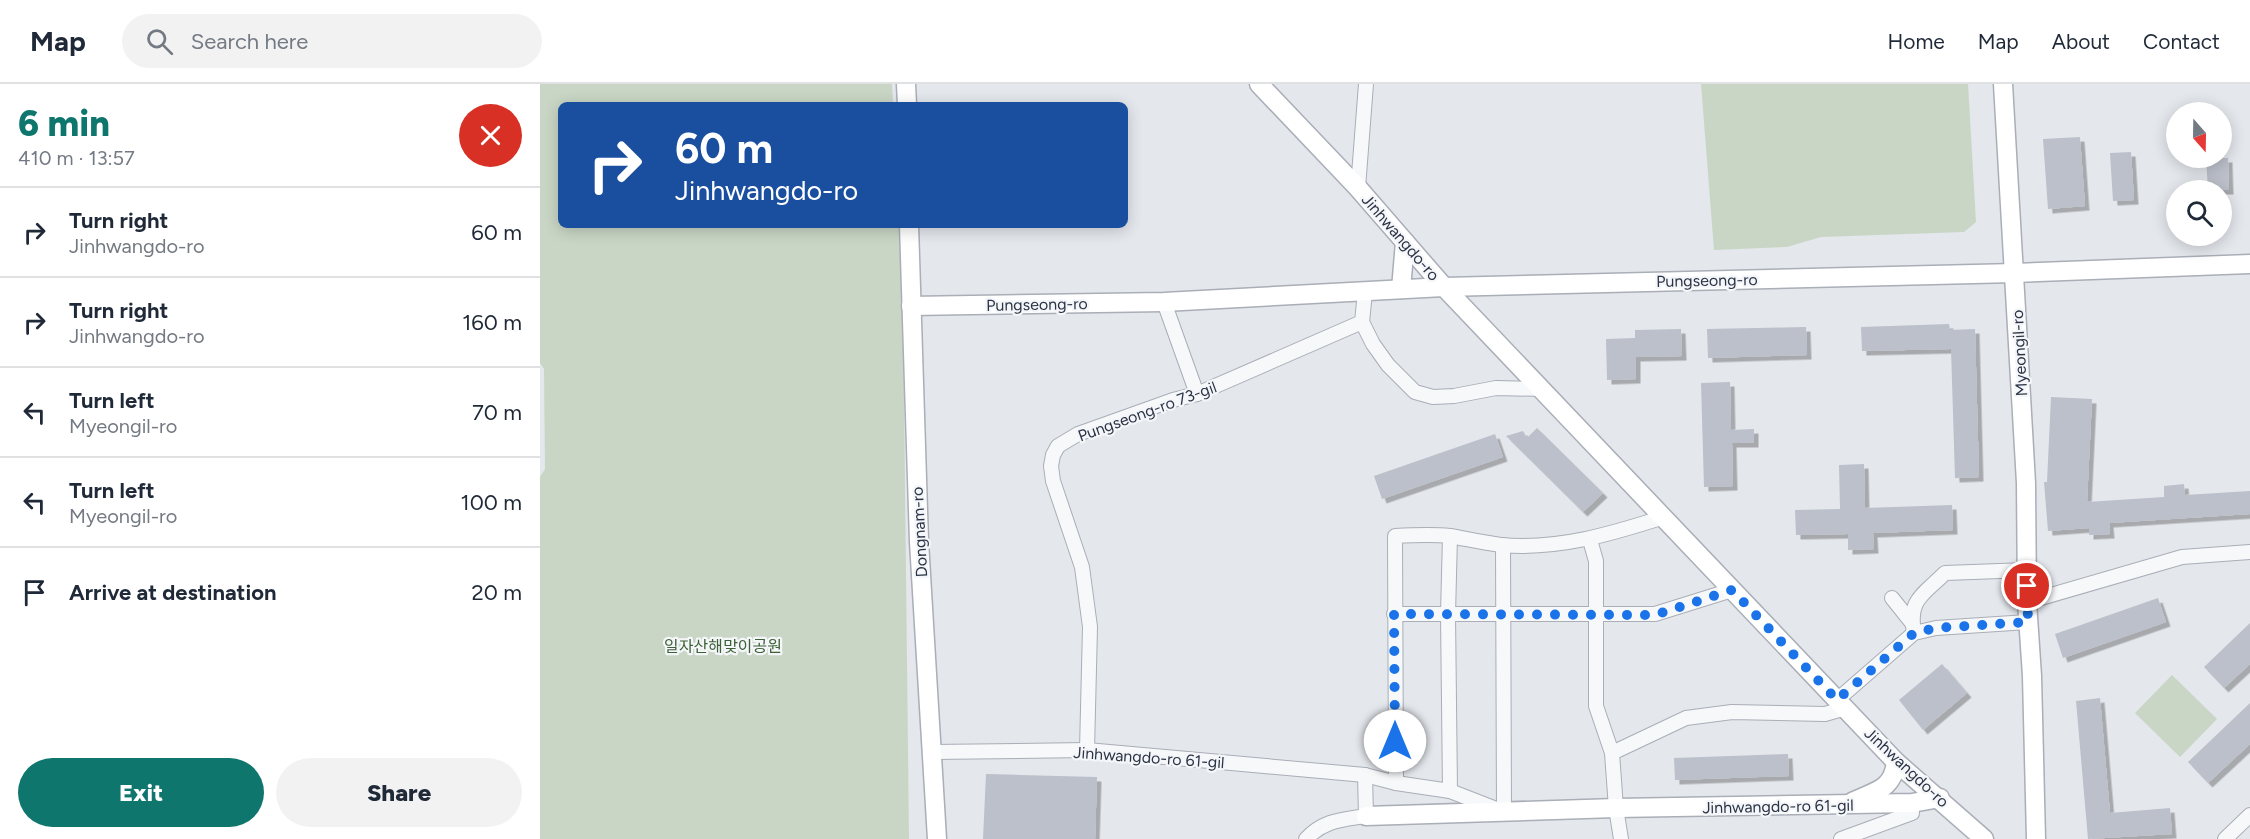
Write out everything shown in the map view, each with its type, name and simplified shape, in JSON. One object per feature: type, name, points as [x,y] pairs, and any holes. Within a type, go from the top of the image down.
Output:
[{"type":"street","points":[[906,84],[907,102]]},
{"type":"street","name":"Jinhwangdo-ro","points":[[1259,84],[1358,188],[1444,286],[1896,762],[1940,798],[1984,839]]},
{"type":"street","points":[[1358,188],[1366,84]]},
{"type":"street","name":"Myeongil-ro","points":[[2003,84],[2025,472],[2027,602],[2033,688],[2036,839]]},
{"type":"street","name":"Dongnam-ro","points":[[909,228],[919,542],[937,839]]},
{"type":"street","points":[[1401,289],[1406,242]]},
{"type":"street","name":"Pungseong-ro","points":[[910,306],[1164,303],[1444,286],[2015,273],[2250,264]]},
{"type":"street","points":[[1365,292],[1362,322],[1373,344],[1388,365],[1414,392],[1434,397],[1454,396],[1496,388],[1542,389]]},
{"type":"street","points":[[1164,303],[1197,394]]},
{"type":"street","name":"Pungseong-ro 73-gil","points":[[1087,750],[1090,627],[1082,567],[1053,481],[1051,466],[1058,446],[1078,434],[1173,400],[1197,394],[1362,322]]},
{"type":"street","points":[[1396,783],[1395,536],[1450,536],[1503,545],[1543,544],[1590,540],[1664,517]]},
{"type":"street","points":[[1450,536],[1448,614],[1450,791]]},
{"type":"street","points":[[1590,540],[1596,561],[1596,706],[1612,753],[1621,839]]},
{"type":"street","points":[[1503,545],[1504,812]]},
{"type":"street","points":[[2027,602],[2182,556],[2250,552]]},
{"type":"street","points":[[1612,753],[1686,718],[1732,712],[1825,714],[1842,704],[1913,628],[1914,604],[1945,573],[2027,570]]},
{"type":"street","points":[[1394,614],[1655,615],[1732,590]]},
{"type":"street","points":[[1892,598],[1913,628]]},
{"type":"street","points":[[1913,628],[2028,622]]},
{"type":"street","name":"Jinhwangdo-ro 61-gil","points":[[932,752],[1087,750],[1365,775],[1396,783],[1450,791],[1504,812]]},
{"type":"street","points":[[1845,805],[1888,784],[1894,776],[1896,762]]},
{"type":"street","points":[[1306,839],[1317,828],[1336,821],[1366,816],[1365,775]]},
{"type":"street","name":"Jinhwangdo-ro 61-gil","points":[[1366,816],[1616,808],[1912,803],[1940,798]]},
{"type":"street","points":[[1841,839],[1912,813],[1912,803]]},
{"type":"street","points":[[2225,839],[2250,814]]},
{"type":"green space","name":"일자산해맞이공원","points":[[540,84],[892,84],[893,102],[558,102],[558,228],[899,228],[903,304],[909,839],[540,839],[540,477],[545,469],[544,369],[540,363]]},
{"type":"green space","points":[[1701,84],[1968,84],[1976,222],[1964,232],[1821,237],[1787,247],[1714,250]]},
{"type":"green space","points":[[2172,675],[2217,719],[2180,757],[2135,713]]},
{"type":"building","points":[[2080,137],[2085,206],[2048,209],[2043,139]]},
{"type":"building","points":[[2131,152],[2134,200],[2113,201],[2110,153]]},
{"type":"building","points":[[2207,168],[2228,168],[2229,180],[2207,180]]},
{"type":"building","points":[[1949,324],[1950,330],[1975,329],[1979,477],[1955,478],[1951,349],[1862,351],[1861,327]]},
{"type":"building","points":[[1806,327],[1807,355],[1708,358],[1707,329]]},
{"type":"building","points":[[1681,329],[1682,356],[1636,357],[1636,379],[1607,380],[1606,339],[1635,338],[1635,330]]},
{"type":"building","points":[[1730,382],[1731,430],[1754,429],[1754,443],[1732,443],[1733,486],[1704,487],[1701,383]]},
{"type":"building","points":[[2051,397],[2092,399],[2087,502],[2164,497],[2164,486],[2184,484],[2185,495],[2250,491],[2250,514],[2109,523],[2110,534],[2089,535],[2089,528],[2048,531],[2044,482],[2047,482]]},
{"type":"building","points":[[1537,428],[1603,493],[1583,512],[1506,436],[1523,431],[1527,438]]},
{"type":"building","points":[[1495,434],[1503,457],[1382,499],[1374,476]]},
{"type":"building","points":[[1864,464],[1865,508],[1952,505],[1953,530],[1873,533],[1874,549],[1848,550],[1848,534],[1796,535],[1795,510],[1840,509],[1839,465]]},
{"type":"building","points":[[2158,598],[2166,622],[2063,658],[2055,634]]},
{"type":"building","points":[[2250,623],[2250,664],[2224,688],[2204,667]]},
{"type":"building","points":[[1942,664],[1967,693],[1923,730],[1899,700]]},
{"type":"building","points":[[2100,698],[2110,813],[2170,808],[2172,834],[2088,839],[2076,701]]},
{"type":"building","points":[[2250,703],[2250,744],[2208,783],[2188,762]]},
{"type":"building","points":[[1788,754],[1789,776],[1675,780],[1674,758]]},
{"type":"building","points":[[986,774],[1097,777],[1095,839],[983,839]]},
{"type":"route","points":[[1395,741],[1394,614],[1655,615],[1732,590],[1837,700],[1914,633],[1936,628],[2028,622],[2027,586]]}]
